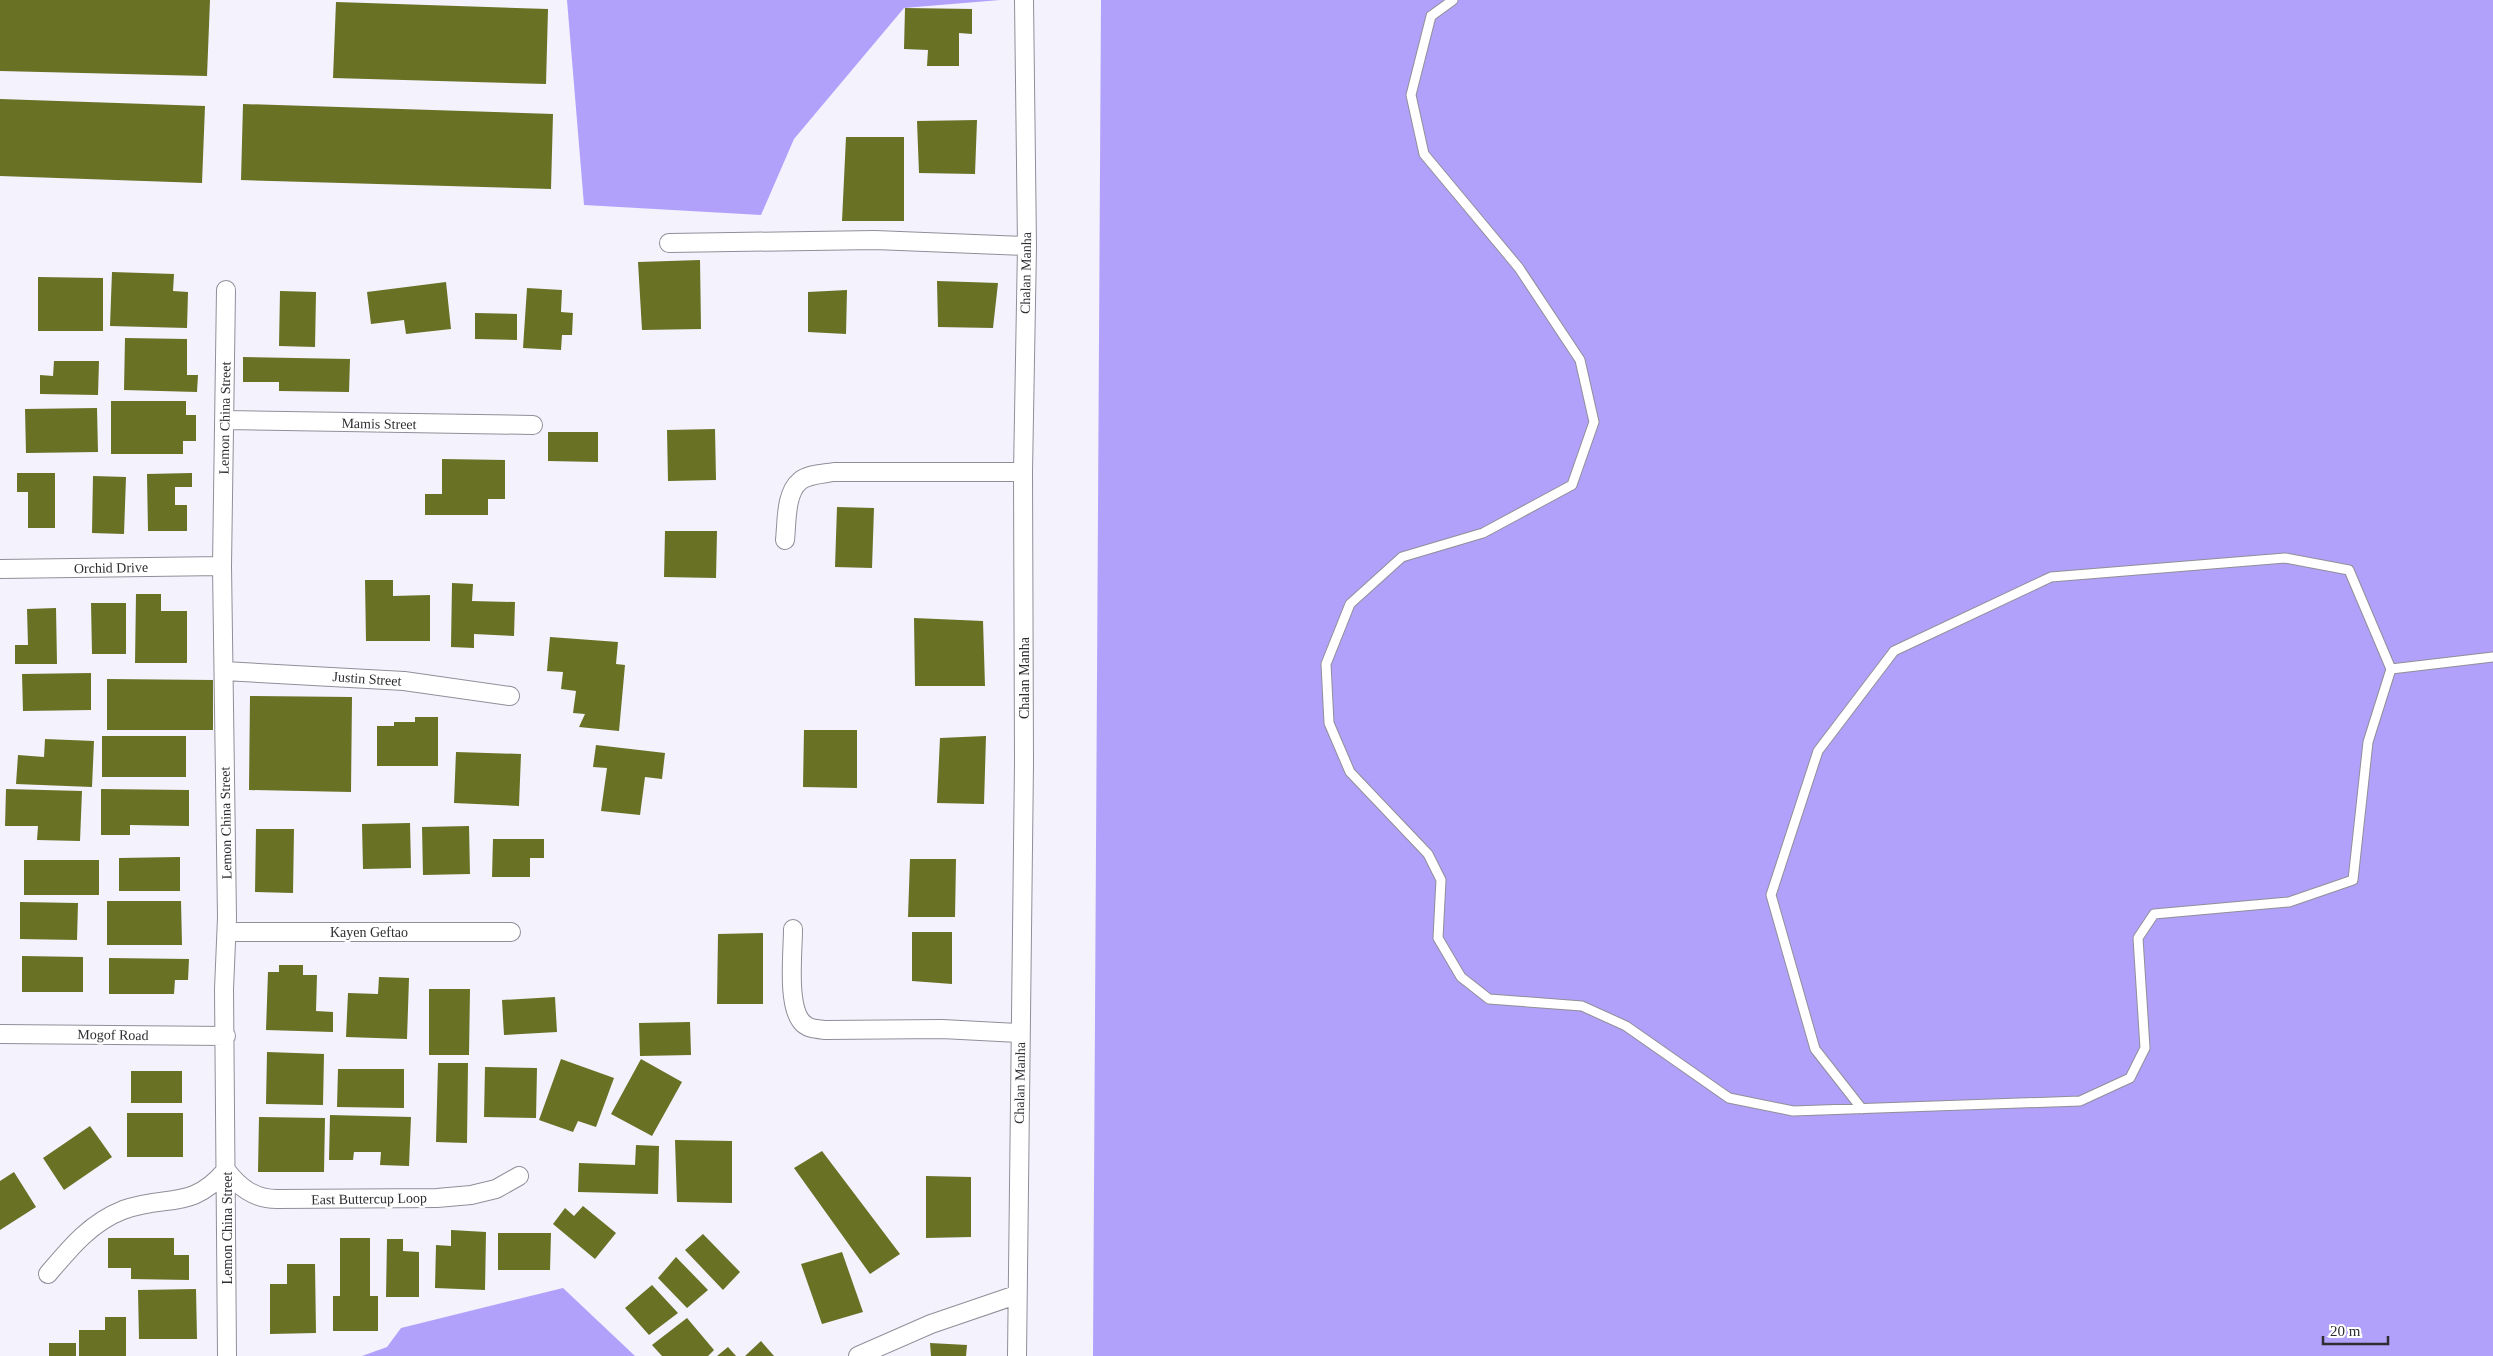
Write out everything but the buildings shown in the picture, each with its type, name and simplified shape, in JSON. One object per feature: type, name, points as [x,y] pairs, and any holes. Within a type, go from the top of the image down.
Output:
[{"type":"street","name":"Chalan Manha","points":[[1017,1356],[1016,1295],[1024,762],[1023,472],[1027,246],[1024,0]]},
{"type":"street","points":[[669,243],[875,240],[1027,246]]},
{"type":"street","name":"Lemon China Street","points":[[226,290],[226,420],[222,566],[228,932],[224,989],[226,1036],[227,1356]]},
{"type":"street","name":"Mamis Street","points":[[226,420],[533,425]]},
{"type":"street","points":[[785,540],[789,502],[793,491],[800,481],[815,475],[834,472],[1023,472]]},
{"type":"street","name":"Orchid Drive","points":[[0,569],[222,566]]},
{"type":"street","name":"Justin Street","points":[[224,671],[404,681],[510,696]]},
{"type":"street","points":[[793,929],[794,1000],[798,1017],[810,1028],[826,1030],[942,1029],[1020,1033]]},
{"type":"street","name":"Kayen Geftao","points":[[228,932],[511,932]]},
{"type":"street","name":"Mogof Road","points":[[0,1034],[226,1036]]},
{"type":"street","points":[[48,1274],[76,1241],[99,1222],[123,1210],[143,1204],[195,1196],[209,1188],[226,1170]]},
{"type":"street","name":"East Buttercup Loop","points":[[226,1170],[248,1192],[276,1200],[428,1198],[471,1195],[496,1189],[519,1176]]},
{"type":"street","points":[[858,1356],[931,1324],[1016,1295]]},
{"type":"lane","points":[[1453,0],[1431,16],[1411,95],[1424,154],[1519,268],[1580,360],[1594,422],[1572,485],[1483,534],[1402,557],[1350,604],[1326,664],[1329,723],[1350,772],[1428,854],[1441,880],[1438,938],[1461,977],[1489,1000],[1582,1006],[1626,1026],[1729,1098],[1793,1111],[1862,1109],[2080,1102],[2130,1078],[2145,1048],[2138,938],[2154,914],[2289,902],[2352,880],[2368,742],[2391,669],[2349,570],[2285,558],[2051,578],[1894,651],[1818,751],[1771,895],[1816,1049],[1862,1109]]},
{"type":"lane","points":[[2391,669],[2493,657]]},
{"type":"shaded area","points":[[567,0],[1000,0],[904,8],[794,139],[761,215],[584,205]]},
{"type":"shaded area","points":[[1101,0],[2493,0],[2493,1356],[1093,1356]]},
{"type":"shaded area","points":[[563,1288],[635,1356],[362,1356],[387,1347],[401,1328]]}]
